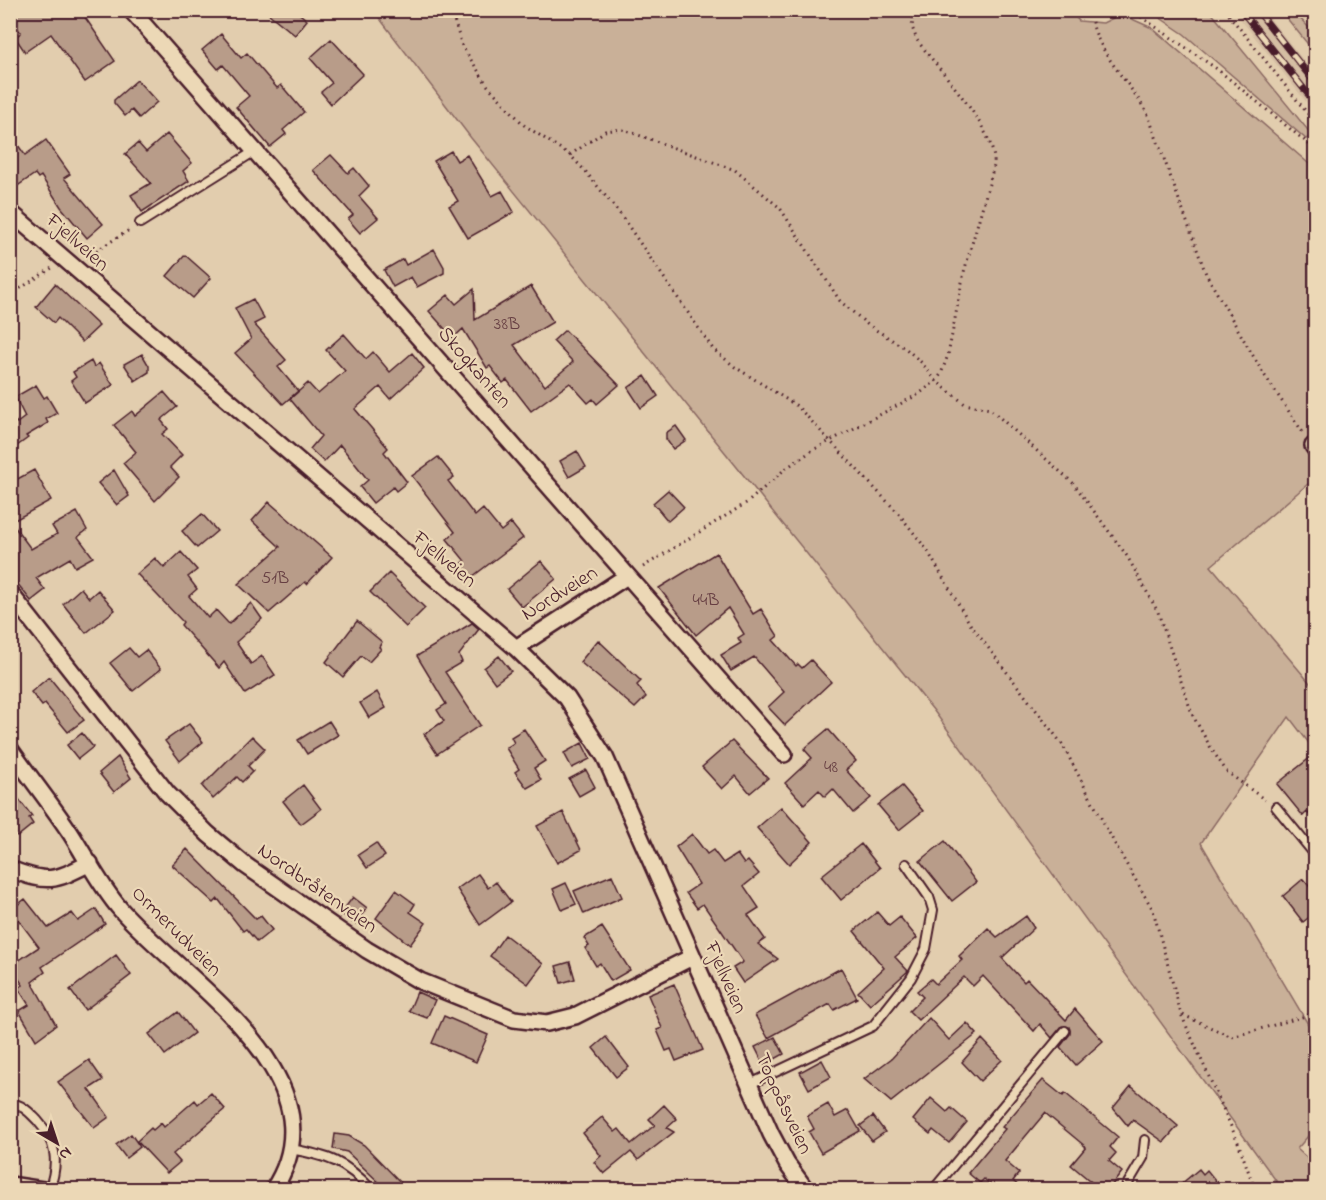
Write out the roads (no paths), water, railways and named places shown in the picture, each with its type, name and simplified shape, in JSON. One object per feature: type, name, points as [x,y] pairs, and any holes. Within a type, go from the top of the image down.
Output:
[{"type":"street","name":"Skogkanten","points":[[130,10],[784,754]]},
{"type":"street","name":"Fjellveien","points":[[10,212],[516,648],[567,698],[595,738],[631,813],[727,1033]]},
{"type":"street","name":"Nordveien","points":[[516,648],[538,631],[627,576]]},
{"type":"street","name":"Nordbråtenveien","points":[[10,593],[167,793],[208,834],[244,865],[367,950],[420,981],[514,1018],[547,1023],[575,1016],[692,957]]},
{"type":"street","name":"Ormerudveien","points":[[10,749],[120,909],[218,1004],[269,1064],[290,1104],[292,1120],[291,1149],[287,1165],[273,1190]]},
{"type":"street","points":[[10,869],[39,880],[52,880],[90,863]]},
{"type":"street","name":"Toppåsveien","points":[[727,1033],[771,1134],[802,1188]]},
{"type":"street","points":[[10,1185],[43,1190]]},
{"type":"lane","points":[[140,223],[255,151]]},
{"type":"lane","points":[[1276,807],[1316,855]]},
{"type":"lane","points":[[750,1084],[861,1033],[884,1015],[905,987],[926,949],[933,910],[929,897],[906,864]]},
{"type":"lane","points":[[933,1190],[1065,1031]]},
{"type":"lane","points":[[10,1102],[23,1105],[52,1141],[56,1159],[55,1173],[49,1190]]},
{"type":"lane","points":[[1124,1190],[1143,1158],[1145,1140]]},
{"type":"lane","points":[[291,1149],[335,1160],[354,1171],[372,1190]]},
{"type":"railway","points":[[1241,10],[1316,104]]},
{"type":"railway","points":[[1257,10],[1316,84]]}]
